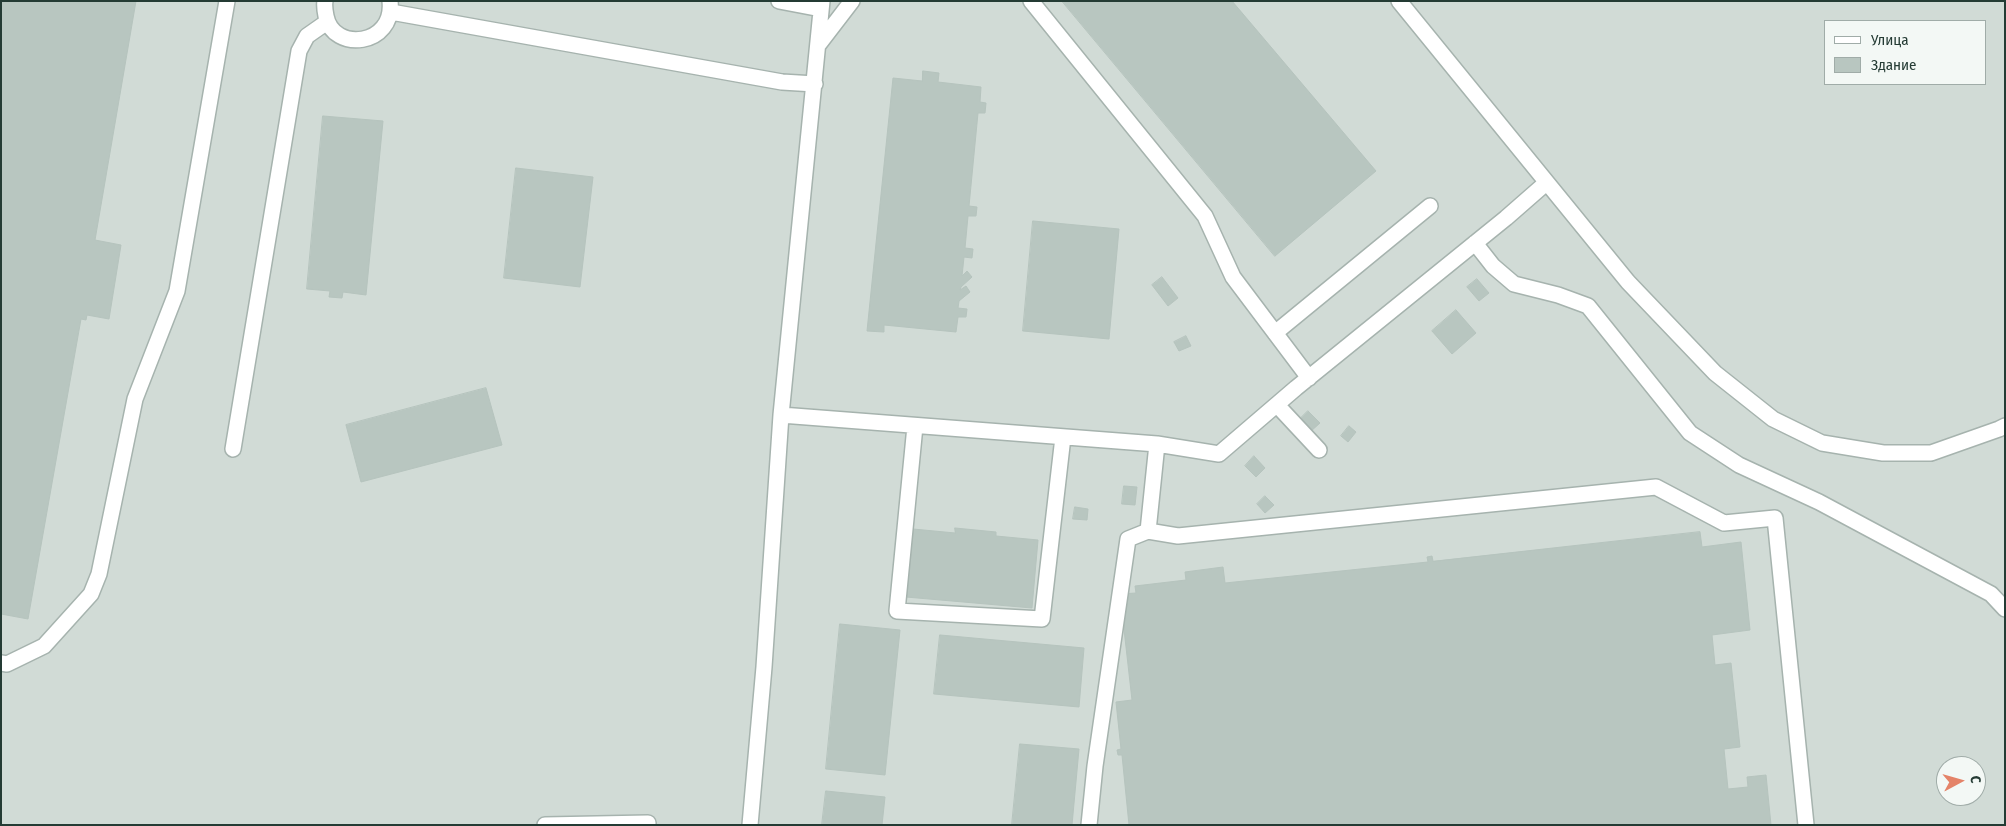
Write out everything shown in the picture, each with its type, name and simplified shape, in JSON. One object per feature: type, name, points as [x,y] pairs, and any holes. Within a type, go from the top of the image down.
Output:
[{"type":"street","points":[[1,663],[7,664],[44,646],[91,594],[99,574],[135,399],[177,291],[227,1]]},
{"type":"street","points":[[325,1],[327,22],[338,35],[354,41],[371,38],[384,28],[390,7],[782,82],[815,84]]},
{"type":"street","points":[[750,825],[764,667],[781,415],[822,5],[779,1]]},
{"type":"street","points":[[819,44],[852,1]]},
{"type":"street","points":[[1030,1],[1205,216],[1233,278],[1309,378]]},
{"type":"street","points":[[1399,1],[1628,282],[1715,373],[1773,419],[1822,443],[1883,454],[1931,453],[1999,430],[2005,426]]},
{"type":"street","points":[[233,449],[299,51],[307,36],[327,22]]},
{"type":"street","points":[[781,415],[1157,444],[1219,454],[1309,378],[1475,244],[1546,183]]},
{"type":"street","points":[[1275,333],[1430,206]]},
{"type":"street","points":[[1475,244],[1493,266],[1514,284],[1588,306],[1690,433],[1738,465],[1820,502],[1991,594],[2005,609]]},
{"type":"street","points":[[1277,405],[1319,450]]},
{"type":"street","points":[[914,426],[897,611],[1042,619],[1063,437]]},
{"type":"street","points":[[1148,531],[1157,444]]},
{"type":"street","points":[[1089,825],[1094,766],[1128,539],[1148,531],[1178,536],[1656,487],[1724,523],[1775,518],[1806,825]]},
{"type":"street","points":[[544,825],[648,823]]},
{"type":"shaded area","points":[[1,1],[2005,1],[2005,825],[1,825]]},
{"type":"building","points":[[1,1],[136,1],[95,240],[121,245],[109,319],[87,315],[86,320],[81,319],[28,619],[1,614]]},
{"type":"building","points":[[1062,1],[1232,1],[1376,171],[1275,256]]},
{"type":"building","points":[[923,71],[939,73],[938,82],[981,87],[980,102],[986,103],[985,113],[978,113],[969,206],[977,207],[976,216],[968,216],[965,248],[973,249],[972,258],[964,257],[962,276],[967,271],[972,277],[960,290],[966,286],[970,292],[959,301],[958,308],[967,309],[966,317],[958,317],[956,332],[884,325],[884,332],[867,331],[893,78],[922,81]]},
{"type":"building","points":[[323,116],[383,121],[366,295],[343,292],[342,298],[329,297],[330,291],[307,289]]},
{"type":"building","points":[[516,168],[593,177],[580,287],[504,278]]},
{"type":"building","points":[[1033,221],[1119,229],[1109,339],[1023,331]]},
{"type":"building","points":[[1162,277],[1178,298],[1168,306],[1152,285]]},
{"type":"building","points":[[1477,279],[1489,293],[1479,301],[1467,287]]},
{"type":"building","points":[[1456,310],[1476,333],[1452,354],[1432,331]]},
{"type":"building","points":[[1186,336],[1191,346],[1179,351],[1174,342]]},
{"type":"building","points":[[486,388],[502,445],[361,482],[346,425]]},
{"type":"building","points":[[1308,411],[1320,423],[1310,432],[1299,420]]},
{"type":"building","points":[[1349,426],[1356,432],[1348,442],[1341,436]]},
{"type":"building","points":[[1254,456],[1265,468],[1256,477],[1245,466]]},
{"type":"building","points":[[1124,486],[1137,487],[1135,505],[1122,504]]},
{"type":"building","points":[[1265,496],[1274,505],[1265,513],[1257,504]]},
{"type":"building","points":[[1075,507],[1088,509],[1087,520],[1073,519]]},
{"type":"building","points":[[955,528],[996,532],[996,536],[1038,540],[1032,608],[906,597],[913,529],[955,533]]},
{"type":"building","points":[[1700,532],[1702,547],[1741,542],[1750,630],[1712,635],[1715,665],[1731,663],[1740,747],[1724,749],[1728,789],[1748,787],[1747,777],[1766,775],[1771,825],[1129,825],[1122,755],[1118,755],[1117,750],[1121,749],[1116,702],[1132,700],[1120,594],[1136,593],[1135,586],[1186,580],[1185,572],[1223,567],[1225,583],[1428,562],[1427,557],[1432,556],[1433,561]]},
{"type":"building","points":[[840,624],[900,630],[885,775],[826,769]]},
{"type":"building","points":[[940,635],[1084,648],[1079,707],[934,694]]},
{"type":"building","points":[[1020,744],[1079,749],[1072,825],[1012,825]]},
{"type":"building","points":[[826,791],[885,797],[882,825],[822,825]]}]
